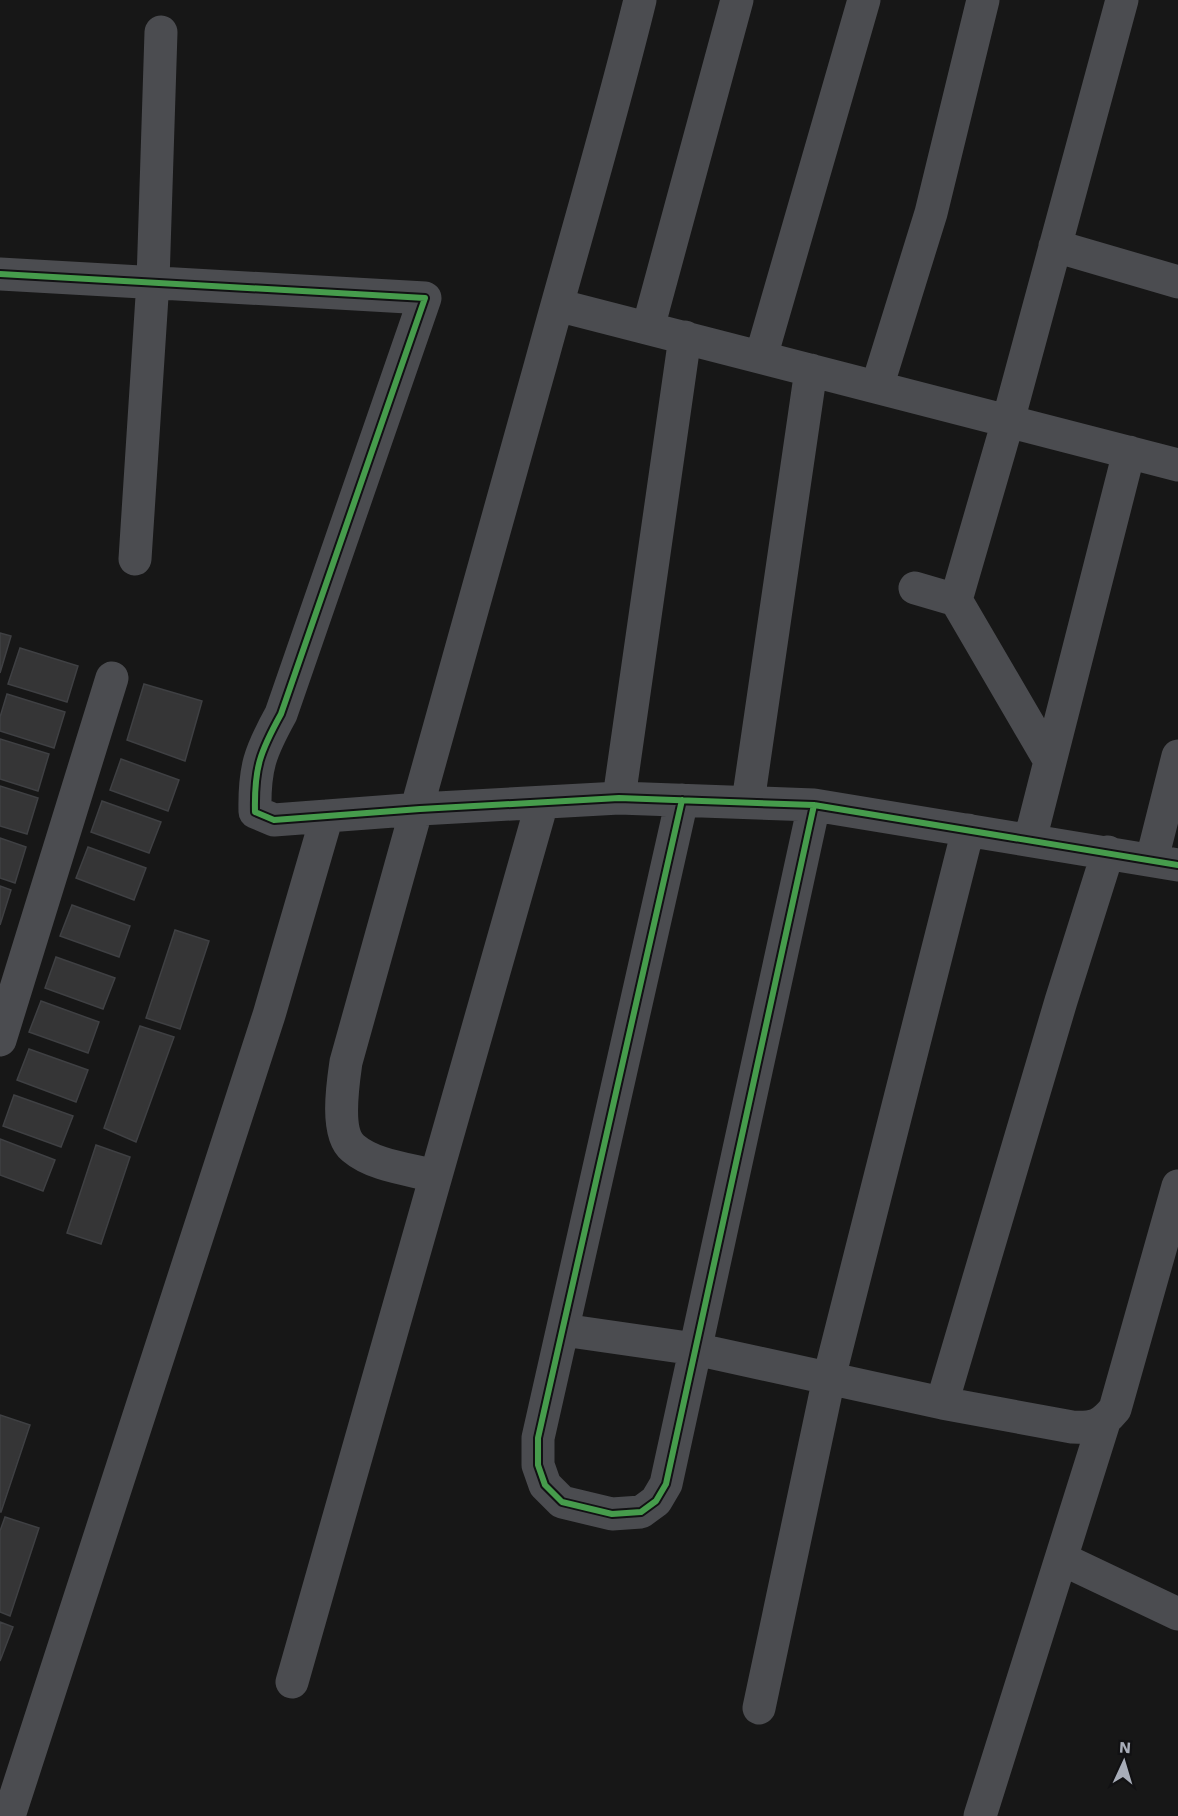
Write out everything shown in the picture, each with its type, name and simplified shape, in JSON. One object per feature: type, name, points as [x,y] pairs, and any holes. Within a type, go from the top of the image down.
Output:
[{"type":"street","points":[[435,1176],[372,1160],[351,1147],[344,1129],[341,1093],[346,1062],[420,809],[557,305],[612,113],[640,0]]},
{"type":"street","points":[[648,328],[737,0]]},
{"type":"street","points":[[761,357],[864,0]]},
{"type":"street","points":[[877,387],[931,213],[983,0]]},
{"type":"street","points":[[956,600],[1008,421],[1122,0]]},
{"type":"street","points":[[135,559],[153,281],[161,32]]},
{"type":"street","points":[[1055,246],[1176,275]]},
{"type":"street","points":[[0,274],[424,298],[281,714],[263,747],[254,780],[255,812],[274,820],[619,798],[814,805],[1165,862],[1178,756]]},
{"type":"street","points":[[557,305],[1178,465]]},
{"type":"street","points":[[619,798],[685,337]]},
{"type":"street","points":[[748,802],[811,370]]},
{"type":"street","points":[[1030,840],[1129,452]]},
{"type":"street","points":[[915,588],[956,600],[1050,761]]},
{"type":"street","points":[[0,1040],[112,678]]},
{"type":"street","points":[[682,800],[538,1438],[538,1465],[546,1485],[562,1502],[612,1514],[641,1512],[656,1501],[666,1484],[814,805]]},
{"type":"street","points":[[292,1682],[542,803]]},
{"type":"street","points":[[9,1816],[269,1015],[327,816]]},
{"type":"street","points":[[759,1708],[829,1378],[968,830]]},
{"type":"street","points":[[942,1403],[1108,852]]},
{"type":"street","points":[[980,1816],[1104,1422],[1115,1409],[1178,1186]]},
{"type":"street","points":[[563,1330],[695,1349],[942,1403],[1072,1427],[1090,1428],[1104,1422]]},
{"type":"street","points":[[1062,1559],[1178,1614]]},
{"type":"building","points":[[0,633],[11,636],[0,673]]},
{"type":"building","points":[[20,648],[78,666],[67,702],[8,684]]},
{"type":"building","points":[[144,684],[202,701],[185,761],[127,740]]},
{"type":"building","points":[[7,694],[65,712],[54,748],[0,731],[0,717]]},
{"type":"building","points":[[0,739],[49,754],[38,791],[0,779]]},
{"type":"building","points":[[121,759],[179,780],[168,811],[110,790]]},
{"type":"building","points":[[0,786],[38,798],[27,834],[0,826]]},
{"type":"building","points":[[102,801],[161,822],[149,853],[91,832]]},
{"type":"building","points":[[0,838],[26,847],[15,883],[0,878]]},
{"type":"building","points":[[88,847],[146,868],[134,900],[76,878]]},
{"type":"building","points":[[0,886],[11,890],[0,925]]},
{"type":"building","points":[[72,905],[130,926],[119,957],[60,936]]},
{"type":"building","points":[[175,930],[209,941],[180,1029],[146,1018]]},
{"type":"building","points":[[56,957],[115,978],[103,1009],[45,988]]},
{"type":"building","points":[[41,1001],[99,1022],[88,1053],[29,1032]]},
{"type":"building","points":[[140,1026],[174,1037],[136,1142],[104,1128]]},
{"type":"building","points":[[29,1049],[88,1070],[76,1102],[17,1080]]},
{"type":"building","points":[[14,1095],[73,1116],[61,1147],[3,1126]]},
{"type":"building","points":[[0,1139],[55,1160],[43,1191],[0,1175]]},
{"type":"building","points":[[96,1145],[130,1157],[101,1244],[67,1233]]},
{"type":"building","points":[[0,1415],[30,1425],[1,1512],[0,1512]]},
{"type":"building","points":[[5,1517],[39,1528],[10,1616],[0,1612],[0,1531]]},
{"type":"building","points":[[0,1622],[13,1627],[0,1661]]},
{"type":"cycle path","points":[[0,274],[425,298],[281,714],[263,750],[257,772],[255,812],[274,820],[619,798],[814,805],[1178,865]]},
{"type":"cycle path","points":[[682,800],[538,1438],[538,1465],[545,1485],[562,1502],[612,1514],[641,1512],[656,1501],[666,1484],[814,805]]}]
